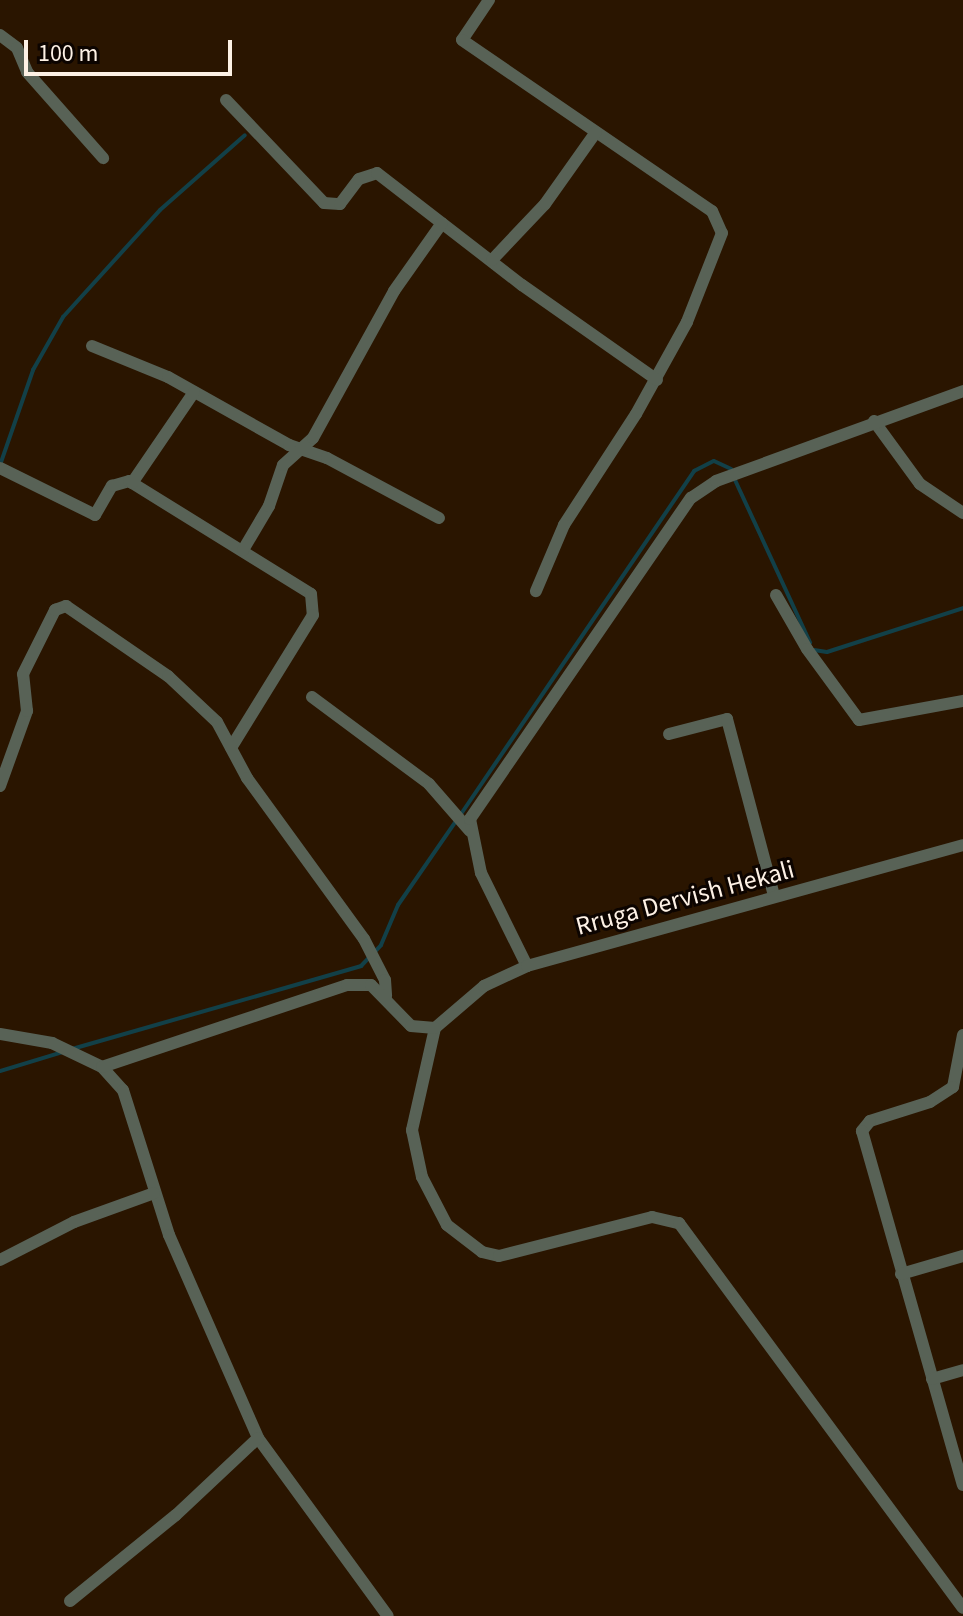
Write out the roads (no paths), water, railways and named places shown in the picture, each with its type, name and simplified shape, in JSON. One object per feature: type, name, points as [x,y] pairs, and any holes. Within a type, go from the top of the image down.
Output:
[{"type":"street","points":[[489,0],[462,40],[712,211],[720,224],[706,279],[657,380],[564,525],[536,591]]},
{"type":"street","points":[[0,35],[17,48],[27,72],[103,158]]},
{"type":"street","points":[[226,100],[324,203],[340,204],[359,179],[377,173],[657,380]]},
{"type":"street","points":[[492,260],[545,204],[596,132]]},
{"type":"street","points":[[243,550],[269,506],[283,465],[313,438],[394,291],[442,223]]},
{"type":"street","points":[[92,346],[194,392],[301,450],[439,518]]},
{"type":"street","points":[[466,827],[474,810],[691,498],[716,481],[963,391]]},
{"type":"street","points":[[132,483],[194,392]]},
{"type":"street","points":[[874,421],[920,484],[963,513]]},
{"type":"street","points":[[2,469],[95,515],[112,486],[132,483],[307,591],[315,608],[231,748]]},
{"type":"street","points":[[776,595],[807,649],[859,720],[963,701]]},
{"type":"street","points":[[0,786],[25,722],[23,674],[61,605],[106,631],[178,685],[217,722],[247,778],[364,939],[378,964],[386,996]]},
{"type":"street","points":[[312,697],[412,770],[466,827],[481,873],[527,966]]},
{"type":"street","points":[[669,734],[727,719],[774,896]]},
{"type":"street","name":"Rruga Dervish Hekali","points":[[435,1028],[484,986],[527,966],[963,845]]},
{"type":"street","points":[[102,1067],[347,985],[371,985],[386,996],[411,1026],[435,1028],[412,1130],[422,1177],[447,1225],[482,1252],[499,1256],[652,1217],[679,1223],[963,1611],[956,1616]]},
{"type":"street","points":[[0,1034],[52,1043],[73,1056],[102,1067],[123,1090],[154,1193],[206,1325],[258,1438],[388,1616]]},
{"type":"street","points":[[963,1035],[953,1087],[930,1102],[870,1121],[862,1131],[963,1485]]},
{"type":"street","points":[[0,1260],[74,1222],[154,1193]]},
{"type":"street","points":[[901,1274],[963,1256]]},
{"type":"street","points":[[932,1379],[963,1370]]},
{"type":"street","points":[[70,1601],[176,1515],[258,1438]]},
{"type":"waterway","points":[[0,465],[33,370],[63,317],[160,210],[245,135]]},
{"type":"waterway","points":[[461,814],[694,471],[714,461],[731,469]]},
{"type":"waterway","points":[[735,480],[810,642]]},
{"type":"waterway","points":[[814,650],[827,652],[963,608]]},
{"type":"waterway","points":[[72,1049],[361,966],[381,945],[398,905],[456,821]]},
{"type":"waterway","points":[[0,1071],[63,1052]]}]
